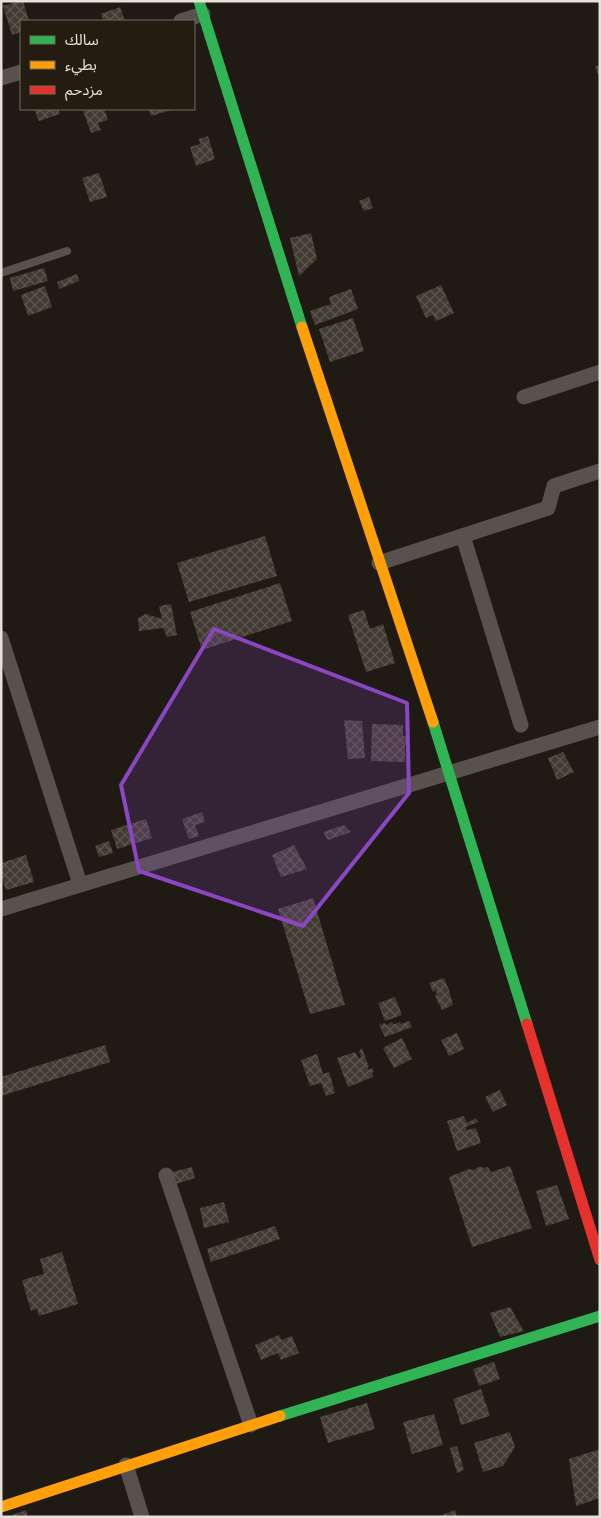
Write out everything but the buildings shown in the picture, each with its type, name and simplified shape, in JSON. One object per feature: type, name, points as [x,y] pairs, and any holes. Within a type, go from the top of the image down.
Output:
[{"type":"street","points":[[183,20],[201,8],[319,382],[450,773],[600,1260]]},
{"type":"street","points":[[1,78],[20,72]]},
{"type":"street","points":[[524,397],[600,372]]},
{"type":"street","points":[[379,563],[548,508],[554,486],[600,472]]},
{"type":"street","points":[[463,536],[521,724]]},
{"type":"street","points":[[1,638],[80,884]]},
{"type":"street","points":[[1,909],[600,727]]},
{"type":"street","points":[[166,1175],[251,1424]]},
{"type":"street","points":[[3,1510],[126,1465],[251,1424],[600,1316]]},
{"type":"street","points":[[126,1465],[142,1517]]},
{"type":"lane","points":[[1,273],[67,252]]},
{"type":"highlighted area","points":[[214,629],[407,703],[409,793],[303,926],[139,871],[121,785]]},
{"type":"traffic: fast","points":[[199,1],[302,327]]},
{"type":"traffic: fast","points":[[433,722],[527,1024]]},
{"type":"traffic: fast","points":[[280,1416],[600,1316]]},
{"type":"traffic: slow","points":[[302,327],[433,722]]},
{"type":"traffic: slow","points":[[1,1507],[280,1416]]},
{"type":"traffic: jam","points":[[527,1024],[600,1260]]}]
